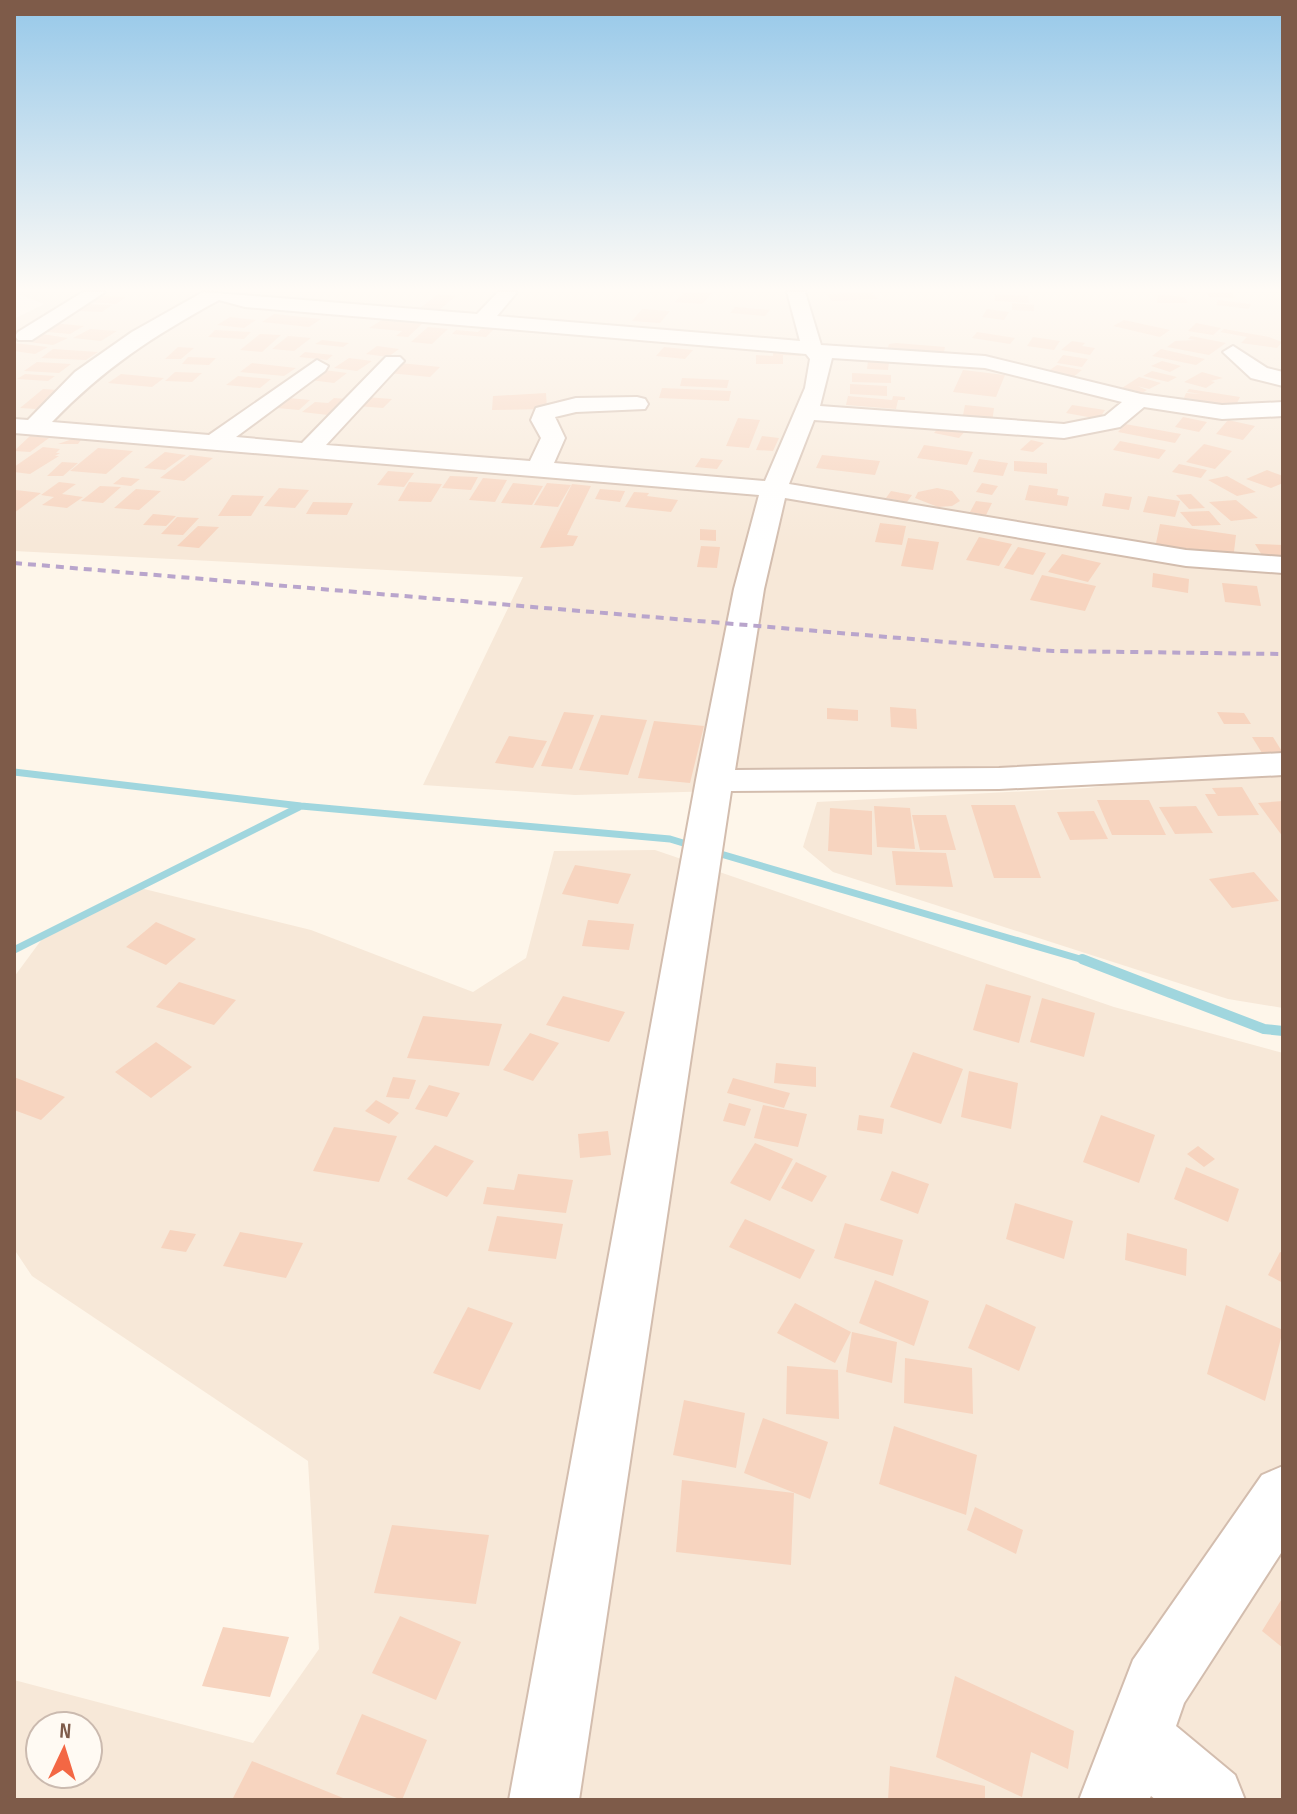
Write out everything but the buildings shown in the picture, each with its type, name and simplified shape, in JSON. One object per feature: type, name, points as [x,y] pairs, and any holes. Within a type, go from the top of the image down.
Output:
[{"type":"street","points":[[25,426],[83,377]]},
{"type":"street","points":[[213,443],[303,377]]},
{"type":"street","points":[[306,452],[378,377]]},
{"type":"street","points":[[544,1800],[714,780],[749,589],[774,489],[816,388],[816,377]]},
{"type":"street","points":[[1054,377],[1139,400],[1222,412],[1283,409]]},
{"type":"street","points":[[806,412],[1064,431],[1112,422],[1139,400]]},
{"type":"street","points":[[540,467],[553,438],[543,420],[544,413],[576,405],[637,404]]},
{"type":"street","points":[[25,426],[774,489],[1186,558],[1283,565]]},
{"type":"street","points":[[714,780],[831,782],[1138,775],[1283,764]]},
{"type":"street","points":[[1210,1800],[1126,1769],[1157,1684],[1283,1496]]},
{"type":"shaded area","points":[[14,377],[1283,377],[1283,768],[1033,782],[575,795],[423,785],[523,577],[14,551]]},
{"type":"shaded area","points":[[1283,774],[1283,1008],[1228,999],[833,872],[803,847],[817,802],[1088,788],[1170,777]]},
{"type":"shaded area","points":[[655,850],[1114,1007],[1283,1053],[1283,1800],[14,1800],[14,1680],[253,1743],[319,1649],[308,1461],[32,1276],[14,1249],[14,977],[45,935],[140,888],[311,930],[473,992],[526,958],[554,851]]},
{"type":"waterway","points":[[14,772],[301,806],[670,839],[693,846]]},
{"type":"waterway","points":[[14,950],[299,807]]},
{"type":"waterway","points":[[714,852],[1087,961]]},
{"type":"waterway","points":[[1082,959],[1264,1029],[1283,1031]]},
{"type":"railway","points":[[14,563],[1053,651],[1283,654]]}]
